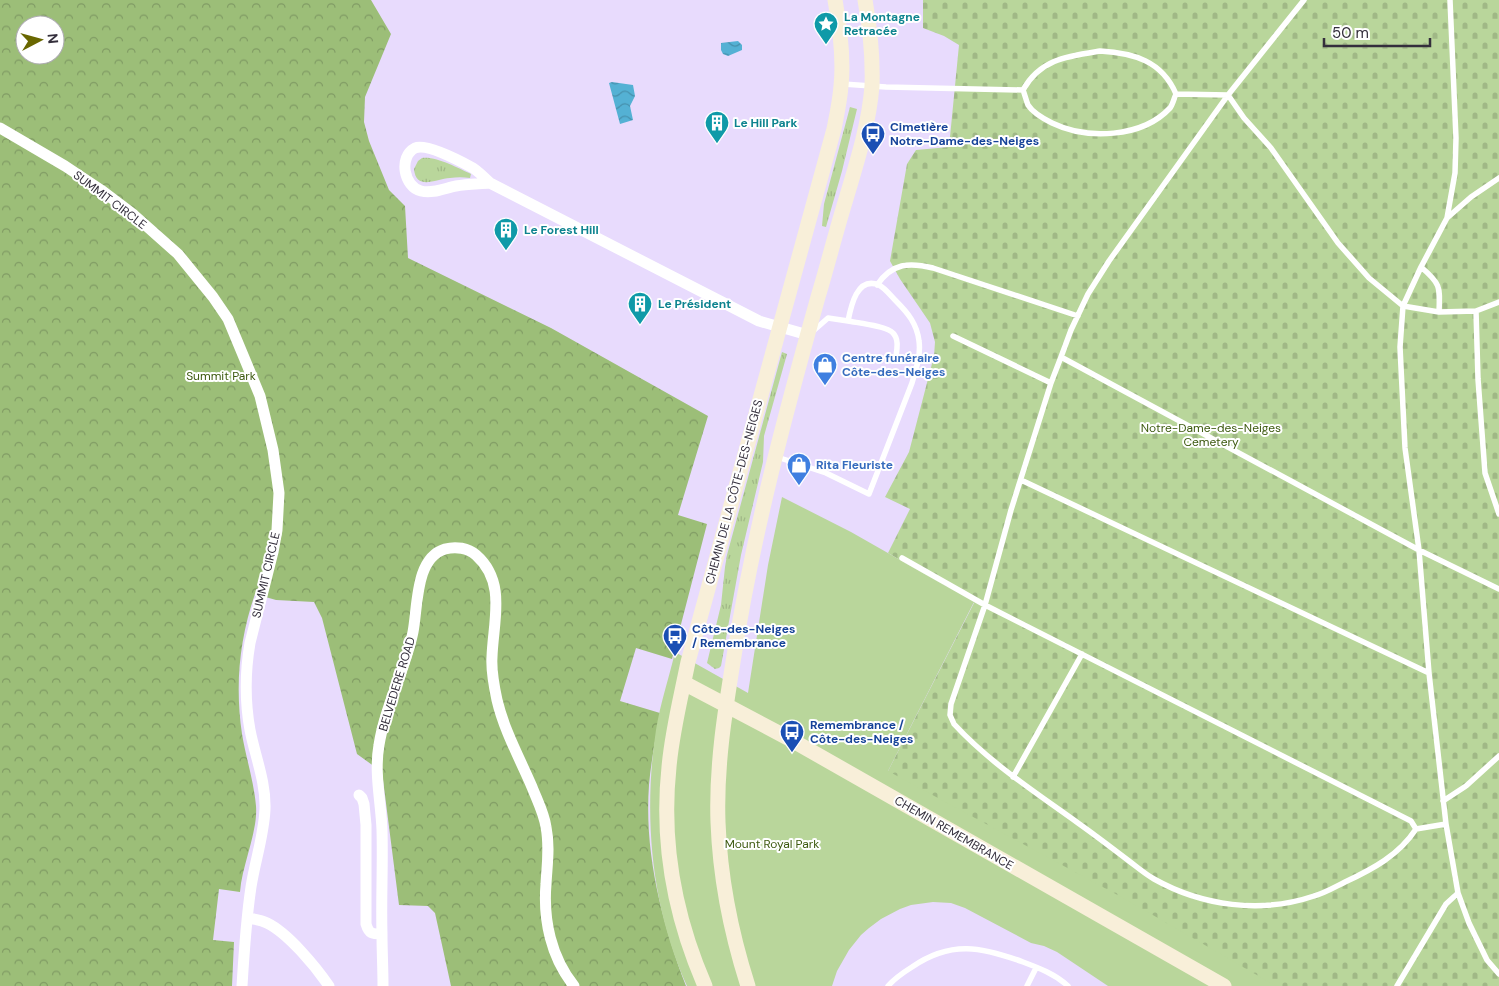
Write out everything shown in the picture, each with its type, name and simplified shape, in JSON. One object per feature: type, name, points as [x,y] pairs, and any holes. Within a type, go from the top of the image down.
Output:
[{"type":"main road","name":"CHEMIN DE LA CÔTE-DES-NEIGES","points":[[705,986],[680,916],[672,874],[667,830],[669,767],[672,744],[684,683],[706,595],[834,129],[842,84],[841,45],[834,0]]},
{"type":"main road","points":[[748,986],[729,912],[719,840],[718,779],[726,705],[754,547],[775,456],[859,152],[869,106],[872,86],[871,48],[865,0]]},
{"type":"main road","name":"CHEMIN REMEMBRANCE","points":[[684,683],[788,738],[1224,986]]},
{"type":"street","name":"SUMMIT CIRCLE","points":[[0,128],[65,166],[101,190],[134,215],[178,254],[228,318],[260,396],[268,423],[279,493],[276,530],[273,552],[247,658],[246,691],[250,729],[263,787],[265,808],[264,823],[251,887],[242,986]]},
{"type":"street","points":[[490,184],[458,186],[422,192],[415,189],[408,182],[405,174],[409,154],[419,148],[427,148],[474,169],[490,184],[758,321],[808,336]]},
{"type":"street","name":"BELVEDERE ROAD","points":[[383,986],[382,828],[378,748],[383,724],[413,634],[424,569],[430,558],[437,552],[448,548],[462,548],[473,552],[483,562],[491,575],[496,590],[497,605],[492,660],[495,688],[507,729],[542,810],[546,826],[548,858],[545,908],[547,925],[551,943],[560,964],[574,986]]},
{"type":"street","points":[[360,795],[366,815],[366,924],[368,931],[373,934],[382,934]]},
{"type":"street","points":[[248,918],[266,922],[283,934],[310,961],[329,986]]},
{"type":"lane","points":[[1304,0],[1228,95],[1109,260],[1088,294],[1051,383],[1011,510],[985,605],[951,704],[950,715],[954,724],[962,732],[1013,777],[1092,832],[1152,879],[1206,901],[1259,906],[1315,896],[1373,868],[1402,847],[1416,829],[1446,824]]},
{"type":"lane","points":[[1450,0],[1456,138],[1455,172],[1447,218],[1403,306],[1400,347],[1404,448],[1418,550],[1429,674],[1446,824],[1458,893],[1469,923],[1487,960],[1499,974]]},
{"type":"lane","points":[[1100,50],[1119,52],[1140,58],[1158,68],[1170,81],[1176,94],[1171,107],[1142,127],[1122,132],[1098,133],[1079,132],[1059,126],[1041,117],[1028,106],[1023,90],[1030,78],[1044,66],[1071,56],[1100,50]]},
{"type":"lane","points":[[842,84],[1023,90]]},
{"type":"lane","points":[[1176,94],[1228,95]]},
{"type":"lane","points":[[1228,95],[1244,118],[1271,148],[1338,243],[1368,278],[1403,306],[1439,312],[1476,311],[1499,302]]},
{"type":"lane","points":[[1447,218],[1471,197],[1499,178]]},
{"type":"lane","points":[[877,285],[882,278],[894,269],[905,264],[916,265],[942,271],[1078,316]]},
{"type":"lane","points":[[1422,267],[1435,279],[1440,290],[1439,312]]},
{"type":"lane","points":[[775,456],[826,473],[869,494],[912,383],[920,350],[918,334],[911,317],[886,291],[877,285],[865,285],[858,291],[850,310],[848,321]]},
{"type":"lane","points":[[1476,311],[1478,379],[1485,473],[1499,514]]},
{"type":"lane","points":[[808,336],[828,318],[884,328],[892,332],[896,339],[896,356]]},
{"type":"lane","points":[[953,336],[1051,383]]},
{"type":"lane","points":[[1061,358],[1418,550],[1499,589]]},
{"type":"lane","points":[[1021,480],[1429,674]]},
{"type":"lane","points":[[902,558],[985,605],[1411,821],[1416,829]]},
{"type":"lane","points":[[1013,777],[1082,654]]},
{"type":"lane","points":[[1444,801],[1466,786],[1499,756]]},
{"type":"lane","points":[[1396,986],[1446,904],[1458,893]]},
{"type":"lane","points":[[888,986],[915,965],[929,957],[960,948],[984,950],[1010,957],[1056,976],[1068,986]]},
{"type":"lane","points":[[1027,986],[1036,968]]},
{"type":"green space","name":"Summit Park","points":[[0,0],[371,0],[391,34],[365,97],[364,122],[369,141],[389,190],[405,206],[408,258],[551,328],[708,416],[678,515],[707,524],[672,659],[636,648],[620,701],[660,713],[649,785],[649,837],[662,912],[686,986],[451,986],[435,913],[428,906],[399,905],[382,772],[357,754],[322,618],[314,602],[276,600],[255,594],[242,646],[239,699],[242,734],[254,788],[256,806],[255,827],[240,892],[219,889],[213,940],[234,942],[232,986],[0,986]]},
{"type":"green space","name":"Notre-Dame-des-Neiges Cemetery","points":[[923,0],[1499,0],[1499,986],[1256,986],[887,773],[974,603],[888,553],[910,509],[885,497],[909,452],[934,356],[935,342],[930,323],[890,261],[907,164],[916,150],[949,147],[959,45],[944,36],[923,28]]},
{"type":"green space","points":[[850,107],[857,109],[826,227],[822,226],[824,204]]},
{"type":"green space","points":[[422,158],[447,163],[471,174],[470,178],[455,177],[428,182],[418,180],[414,169]]},
{"type":"green space","points":[[782,352],[787,354],[764,436],[763,462],[741,555],[721,666],[715,669],[707,663],[721,605],[727,555]]},
{"type":"green space","name":"Mount Royal Park","points":[[782,497],[851,532],[974,602],[888,771],[1125,899],[1276,986],[1108,986],[1057,952],[1031,943],[965,908],[951,903],[933,902],[911,905],[900,909],[869,928],[849,950],[837,971],[832,986],[687,986],[665,925],[653,860],[650,795],[656,730],[675,652],[748,693],[768,565]]},
{"type":"water","points":[[738,41],[742,45],[742,50],[728,56],[723,54],[721,43]]},
{"type":"water","points":[[609,83],[633,85],[635,96],[630,106],[633,120],[620,124]]},
{"type":"place","name":"La Montagne Retracée","points":[[826,45]]},
{"type":"place","name":"Le Hill Park","points":[[717,144]]},
{"type":"place","name":"Cimetière Notre-Dame-des-Neiges","points":[[873,155]]},
{"type":"place","name":"Le Forest Hill","points":[[506,251]]},
{"type":"place","name":"Le Président","points":[[640,325]]},
{"type":"place","name":"Centre funéraire Côte-des-Neiges","points":[[825,386]]},
{"type":"place","name":"Rita Fleuriste","points":[[799,486]]},
{"type":"place","name":"Côte-des-Neiges / Remembrance","points":[[675,657]]},
{"type":"place","name":"Remembrance / Côte-des-Neiges","points":[[792,753]]}]
